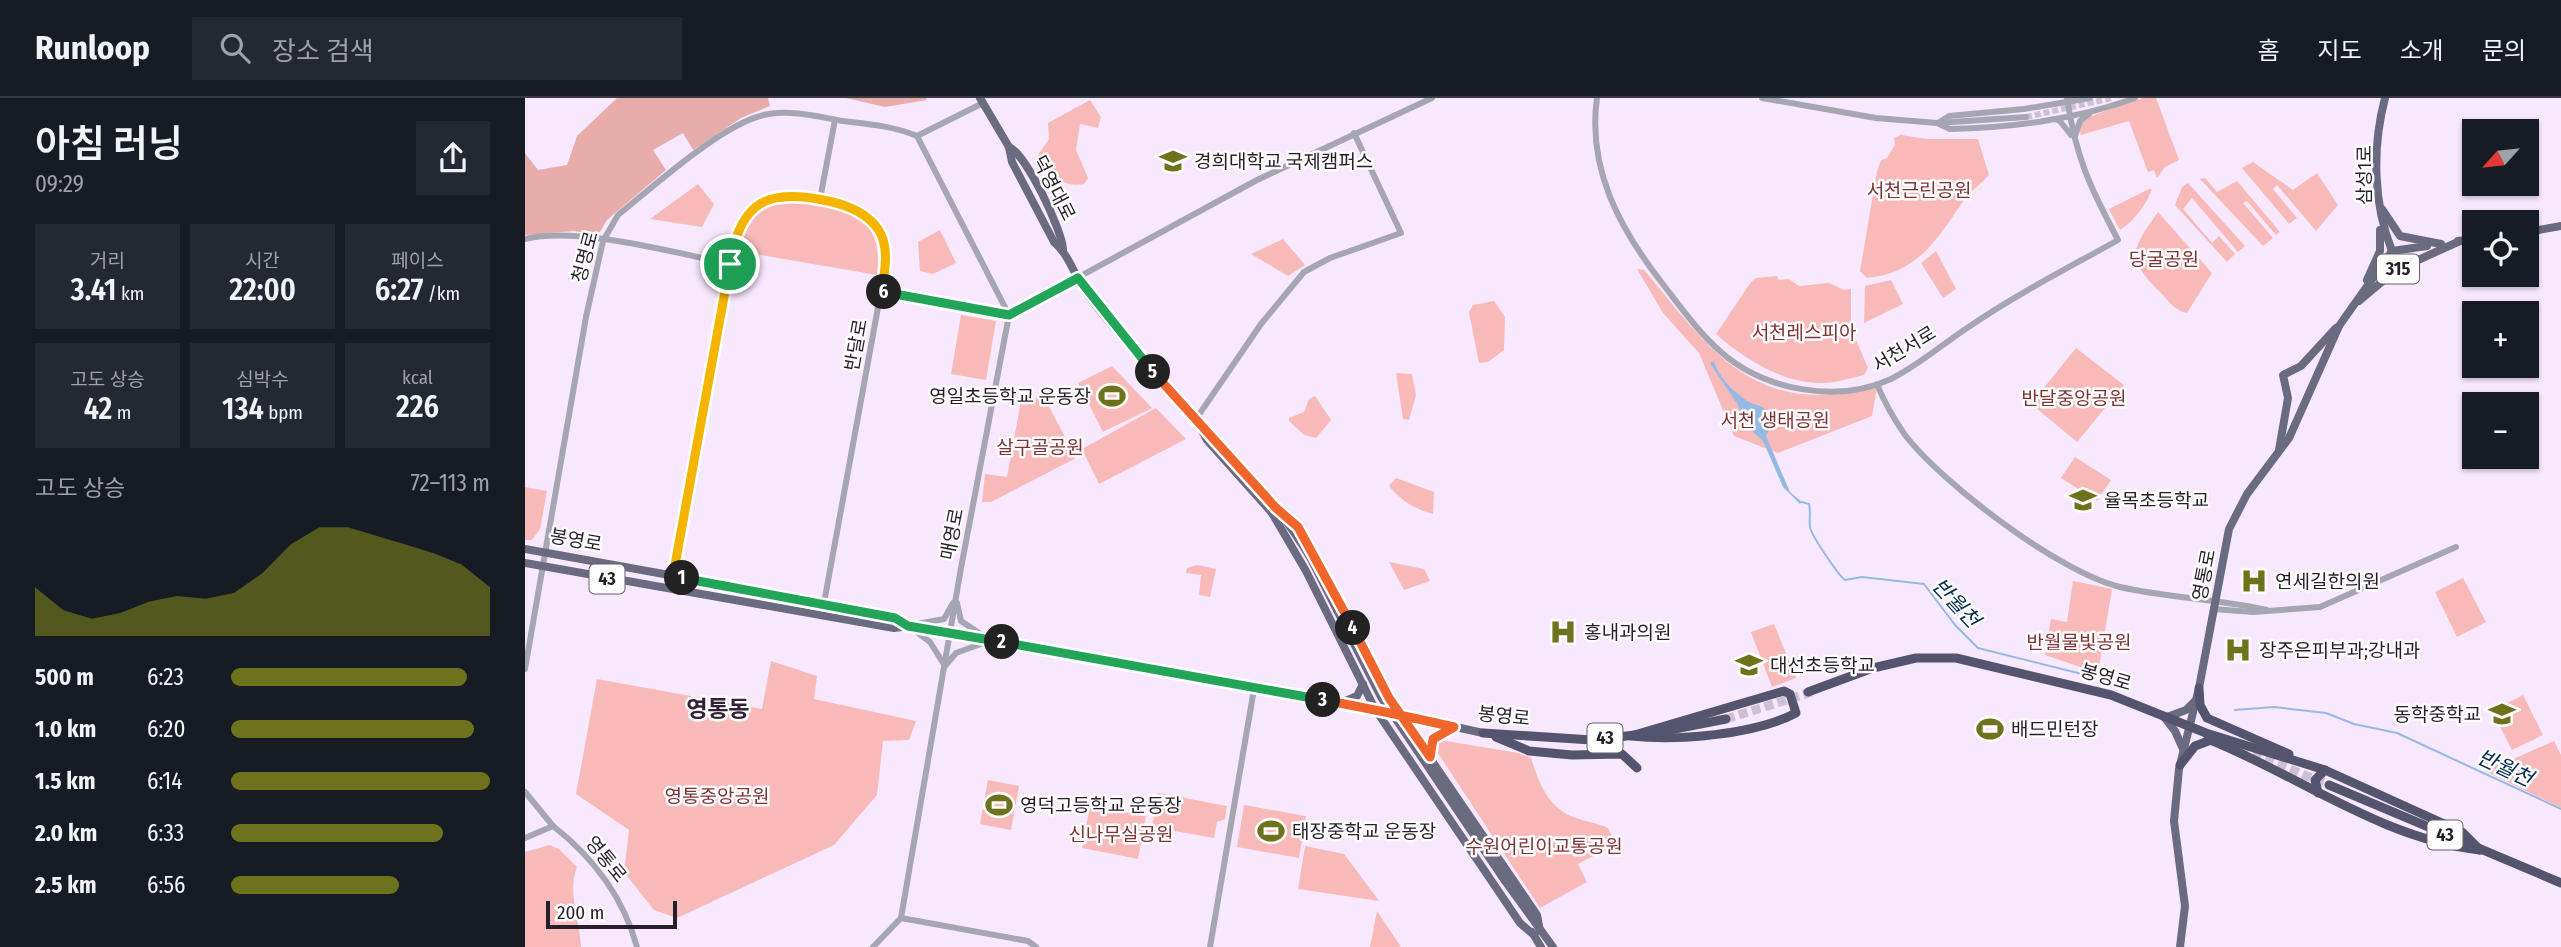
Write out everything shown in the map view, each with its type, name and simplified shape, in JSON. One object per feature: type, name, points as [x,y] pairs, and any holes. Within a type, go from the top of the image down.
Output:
[{"type":"highway","name":"봉영로","points":[[1808,692],[1873,668],[1916,658],[1956,658],[2112,695],[2188,725]]},
{"type":"highway","points":[[2199,688],[2200,705],[2207,718],[2462,832],[2480,850]]},
{"type":"highway","points":[[1784,691],[1790,694],[1796,708],[1796,713],[1778,720],[1696,737],[1671,740],[1631,736],[1784,691]]},
{"type":"highway","name":"봉영로","points":[[1485,734],[1592,740],[1676,731],[1726,719]]},
{"type":"highway","points":[[2188,725],[2262,751],[2307,762]]},
{"type":"highway","points":[[2188,725],[2198,735],[2324,796]]},
{"type":"highway","points":[[1485,734],[1529,751],[1622,754],[1637,768]]},
{"type":"highway","points":[[2180,765],[2195,746],[2211,740]]},
{"type":"highway","points":[[2325,770],[2316,777],[2314,785],[2317,793],[2413,834],[2459,848],[2480,850]]},
{"type":"highway","name":"43","points":[[2329,785],[2561,883]]},
{"type":"main road","name":"삼성1로","points":[[2385,98],[2377,165],[2377,201],[2392,251]]},
{"type":"main road","name":"덕영대로","points":[[981,101],[1009,147],[1012,162],[1053,242],[1063,250],[1078,278],[1131,348],[1274,510],[1309,560],[1381,697],[1537,933],[1553,947]]},
{"type":"main road","points":[[2377,201],[2400,236],[2441,244]]},
{"type":"main road","points":[[2365,286],[2380,251],[2381,220]]},
{"type":"main road","points":[[2539,230],[2561,226]]},
{"type":"main road","name":"315","points":[[2392,251],[2460,241]]},
{"type":"main road","name":"315","points":[[2347,313],[2379,282],[2396,270],[2460,241]]},
{"type":"main road","name":"영통로","points":[[2180,947],[2185,906],[2174,821],[2180,765],[2199,688],[2229,529],[2247,494],[2289,438],[2339,326],[2392,251]]},
{"type":"main road","points":[[2279,453],[2288,398],[2283,375],[2301,366],[2339,326]]},
{"type":"main road","points":[[1274,510],[1375,709],[1520,923],[1537,933]]},
{"type":"main road","points":[[1274,510],[1298,527],[1389,698],[1537,915],[1537,933]]},
{"type":"main road","name":"봉영로","points":[[525,549],[824,603],[895,618],[908,626]]},
{"type":"main road","name":"봉영로","points":[[525,563],[894,628],[908,626],[990,640],[1375,709],[1485,734]]},
{"type":"main road","points":[[1341,703],[1357,696],[1363,684]]},
{"type":"main road","points":[[2184,751],[2165,716],[2186,710],[2195,701]]},
{"type":"main road","points":[[1430,757],[1433,739],[1454,727]]},
{"type":"main road","name":"덕영대로","points":[[1537,933],[1541,947]]},
{"type":"street","points":[[881,292],[1009,315],[1284,166],[1431,98]]},
{"type":"street","name":"서천서로","points":[[1597,98],[1597,159],[1616,214],[1658,277],[1713,344],[1756,374],[1797,388],[1827,392],[1877,384],[1912,367],[2009,301],[2117,240],[2086,180],[2067,100]]},
{"type":"street","points":[[1762,98],[1876,118],[1937,123],[1950,129],[2092,112],[2135,98]]},
{"type":"street","points":[[2048,106],[2057,98]]},
{"type":"street","points":[[1937,123],[1949,116],[2048,106],[2067,100],[2089,98]]},
{"type":"street","points":[[2104,98],[2110,107]]},
{"type":"street","points":[[981,101],[917,136],[1009,315]]},
{"type":"street","points":[[2028,108],[2033,113],[2029,119]]},
{"type":"street","points":[[2074,138],[2080,121],[2092,112]]},
{"type":"street","name":"청명로","points":[[525,669],[603,241],[618,215],[739,124],[780,113],[896,129],[917,136]]},
{"type":"street","points":[[2049,118],[2059,120],[2074,138]]},
{"type":"street","points":[[820,199],[835,120]]},
{"type":"street","points":[[1196,419],[1261,324],[1304,272],[1331,258],[1401,233],[1354,133]]},
{"type":"street","name":"반달로","points":[[673,576],[730,264],[739,229],[761,203],[780,195],[820,199],[847,205],[866,216],[880,230],[885,249],[881,292],[824,603]]},
{"type":"street","points":[[525,239],[564,236],[730,264]]},
{"type":"street","name":"매영로","points":[[901,918],[956,597],[1009,315]]},
{"type":"street","points":[[1877,384],[1885,404],[1906,436],[1934,466],[1957,487],[2049,555],[2082,573],[2118,586],[2228,611]]},
{"type":"street","points":[[2207,637],[2216,615],[2228,611],[2320,607],[2456,547]]},
{"type":"street","points":[[908,626],[944,618],[956,597]]},
{"type":"street","points":[[956,597],[961,621],[990,640]]},
{"type":"street","points":[[2213,606],[2267,610]]},
{"type":"street","points":[[908,626],[930,642],[945,666],[956,653],[990,640]]},
{"type":"street","points":[[1210,947],[1254,689]]},
{"type":"street","points":[[525,792],[552,825],[525,838]]},
{"type":"street","name":"영통로","points":[[552,825],[591,859],[611,886],[628,918],[637,947]]},
{"type":"street","points":[[873,947],[901,918],[1028,941],[1037,947]]},
{"type":"green space","points":[[2143,98],[2156,98],[2179,160],[2165,167],[2157,178],[2154,170],[2148,172],[2129,121],[2081,135],[2079,127],[2088,117]]},
{"type":"green space","points":[[1090,100],[1101,117],[1098,128],[1080,124],[1076,150],[1088,178],[1084,184],[1062,182],[1045,169],[1038,155],[1049,139],[1048,123]]},
{"type":"green space","name":"서천근린공원","points":[[1901,135],[1927,139],[1978,139],[1989,175],[1965,199],[1923,253],[1899,270],[1867,278],[1860,271],[1877,171],[1881,160],[1887,158],[1895,145],[1894,138]]},
{"type":"green space","points":[[2253,162],[2293,190],[2317,173],[2338,205],[2316,231],[2277,185],[2273,189],[2297,218],[2289,224],[2242,168]]},
{"type":"green space","points":[[2205,178],[2217,192],[2237,181],[2280,232],[2276,235],[2247,201],[2243,203],[2273,238],[2263,246],[2200,179]]},
{"type":"green space","points":[[2188,183],[2245,246],[2238,252],[2192,198],[2183,209],[2212,243],[2219,236],[2235,254],[2227,262],[2175,205],[2182,187]]},
{"type":"green space","points":[[698,184],[714,204],[702,227],[650,219]]},
{"type":"green space","points":[[2152,189],[2143,206],[2120,230],[2109,209]]},
{"type":"green space","points":[[799,200],[847,212],[869,227],[878,255],[877,275],[738,251],[745,229],[758,214],[776,204]]},
{"type":"green space","name":"당굴공원","points":[[2158,212],[2212,273],[2187,313],[2170,303],[2142,272],[2138,263],[2137,246]]},
{"type":"green space","points":[[940,230],[956,263],[933,274],[920,271],[918,242]]},
{"type":"green space","points":[[1283,239],[1305,265],[1288,276],[1251,254]]},
{"type":"green space","points":[[1936,251],[1956,289],[1943,298],[1921,263]]},
{"type":"green space","name":"서천 생태공원","points":[[1637,269],[1644,270],[1712,348],[1753,379],[1776,389],[1811,395],[1877,388],[1872,416],[1778,453],[1734,436],[1699,353],[1663,313]]},
{"type":"green space","name":"서천레스피아","points":[[1777,276],[1779,280],[1789,279],[1799,286],[1829,283],[1844,290],[1851,289],[1851,328],[1868,368],[1864,375],[1836,382],[1805,382],[1764,368],[1716,334],[1751,282],[1756,278]]},
{"type":"green space","points":[[1891,280],[1903,304],[1864,323],[1865,286]]},
{"type":"green space","points":[[1494,301],[1505,317],[1504,350],[1488,362],[1479,363],[1469,312],[1473,305]]},
{"type":"green space","points":[[961,315],[996,321],[986,380],[951,374]]},
{"type":"green space","name":"반달중앙공원","points":[[2076,348],[2124,385],[2077,442],[2031,404]]},
{"type":"green space","name":"영일초등학교 운동장","points":[[1112,366],[1152,408],[1103,432],[1078,383]]},
{"type":"green space","points":[[1396,373],[1412,374],[1416,395],[1409,420],[1403,419]]},
{"type":"green space","points":[[1315,396],[1331,420],[1316,438],[1304,435],[1289,421],[1289,418],[1304,412],[1309,399]]},
{"type":"green space","name":"살구골공원","points":[[1044,397],[1076,458],[991,502],[982,502],[985,474],[1007,477],[1021,401]]},
{"type":"green space","points":[[1156,408],[1186,439],[1099,484],[1082,449]]},
{"type":"green space","points":[[2075,457],[2111,480],[2097,501],[2061,478]]},
{"type":"green space","points":[[1396,478],[1434,492],[1433,514],[1414,507],[1394,491],[1389,486]]},
{"type":"green space","points":[[525,487],[547,491],[540,529],[532,540],[525,540]]},
{"type":"green space","points":[[1389,562],[1424,569],[1430,581],[1404,590]]},
{"type":"green space","points":[[1197,565],[1216,569],[1210,597],[1199,595],[1201,575],[1186,573],[1187,568]]},
{"type":"green space","points":[[2463,578],[2486,622],[2457,637],[2435,592]]},
{"type":"green space","name":"반월물빛공원","points":[[2073,581],[2112,589],[2098,673],[2045,655],[2051,619],[2067,622]]},
{"type":"green space","points":[[1774,624],[1796,678],[1772,687],[1751,632]]},
{"type":"green space","name":"영통중앙공원","points":[[771,661],[817,676],[814,699],[916,721],[909,740],[883,741],[877,795],[834,845],[677,918],[654,910],[624,872],[629,830],[576,794],[597,679],[762,709]]},
{"type":"green space","points":[[2523,695],[2543,735],[2512,750],[2492,711]]},
{"type":"green space","name":"수원어린이교통공원","points":[[1440,740],[1518,753],[1531,758],[1542,786],[1552,802],[1567,814],[1608,828],[1616,844],[1578,864],[1587,882],[1540,908],[1434,747]]},
{"type":"green space","points":[[2554,741],[2561,755],[2561,808],[2485,771],[2487,761],[2500,765]]},
{"type":"green space","name":"영덕고등학교 운동장","points":[[988,780],[1019,786],[1011,830],[980,824]]},
{"type":"green space","points":[[1158,793],[1227,806],[1225,819],[1217,822],[1214,838],[1152,827]]},
{"type":"green space","name":"태장중학교 운동장","points":[[1244,805],[1306,816],[1299,858],[1237,847]]},
{"type":"green space","name":"신나무실공원","points":[[1090,806],[1146,816],[1138,859],[1082,848]]},
{"type":"green space","points":[[550,845],[559,849],[577,867],[573,886],[581,947],[525,947],[525,852]]},
{"type":"green space","points":[[1305,846],[1344,854],[1379,901],[1298,889]]},
{"type":"green space","points":[[1377,911],[1401,947],[1370,947]]},
{"type":"shaded area","points":[[617,98],[768,98],[770,106],[741,118],[693,150],[683,133],[653,150],[666,170],[607,220],[598,235],[574,231],[525,235],[525,153],[538,170],[567,165],[577,136]]},
{"type":"shaded area","points":[[846,98],[926,98],[927,100],[885,107]]},
{"type":"water","points":[[1711,362],[1714,362],[1722,378],[1734,390],[1770,415],[1773,422],[1766,436],[1790,492],[1802,502],[1800,504],[1783,487],[1763,441],[1746,426],[1738,405]]},
{"type":"waterway","name":"반월천","points":[[1802,502],[1809,504],[1810,527],[1815,538],[1845,580],[1862,577],[1924,584],[1955,625],[1978,648],[2090,676]]},
{"type":"waterway","name":"반월천","points":[[2235,710],[2274,707],[2326,713],[2354,724],[2397,733],[2561,809]]},
{"type":"tunnel","points":[[2026,117],[2112,98]]},
{"type":"tunnel","points":[[1726,719],[1815,691]]},
{"type":"tunnel","points":[[2240,749],[2329,785]]},
{"type":"place","name":"경희대학교 국제캠퍼스","points":[[1173,161]]},
{"type":"place","name":"영일초등학교 운동장","points":[[1112,396]]},
{"type":"place","name":"율목초등학교","points":[[2083,500]]},
{"type":"place","name":"연세길한의원","points":[[2254,581]]},
{"type":"place","name":"홍내과의원","points":[[1563,632]]},
{"type":"place","name":"장주은피부과;강내과","points":[[2238,650]]},
{"type":"place","name":"대선초등학교","points":[[1749,665]]},
{"type":"place","name":"동학중학교","points":[[2502,714]]},
{"type":"place","name":"배드민턴장","points":[[1990,729]]},
{"type":"place","name":"영덕고등학교 운동장","points":[[999,805]]},
{"type":"place","name":"태장중학교 운동장","points":[[1271,831]]},
{"type":"district","name":"영통동","points":[[718,709]]},
{"type":"route","points":[[730,264],[673,576],[895,618],[908,626],[1375,709],[1401,715],[1454,727],[1431,741],[1430,757],[1401,715],[1389,698],[1298,527],[1276,508],[1203,424],[1131,348],[1078,278],[1009,315],[881,292],[885,249],[880,230],[866,216],[847,205],[799,195],[780,195],[761,203],[751,211],[739,229],[730,264]]}]
